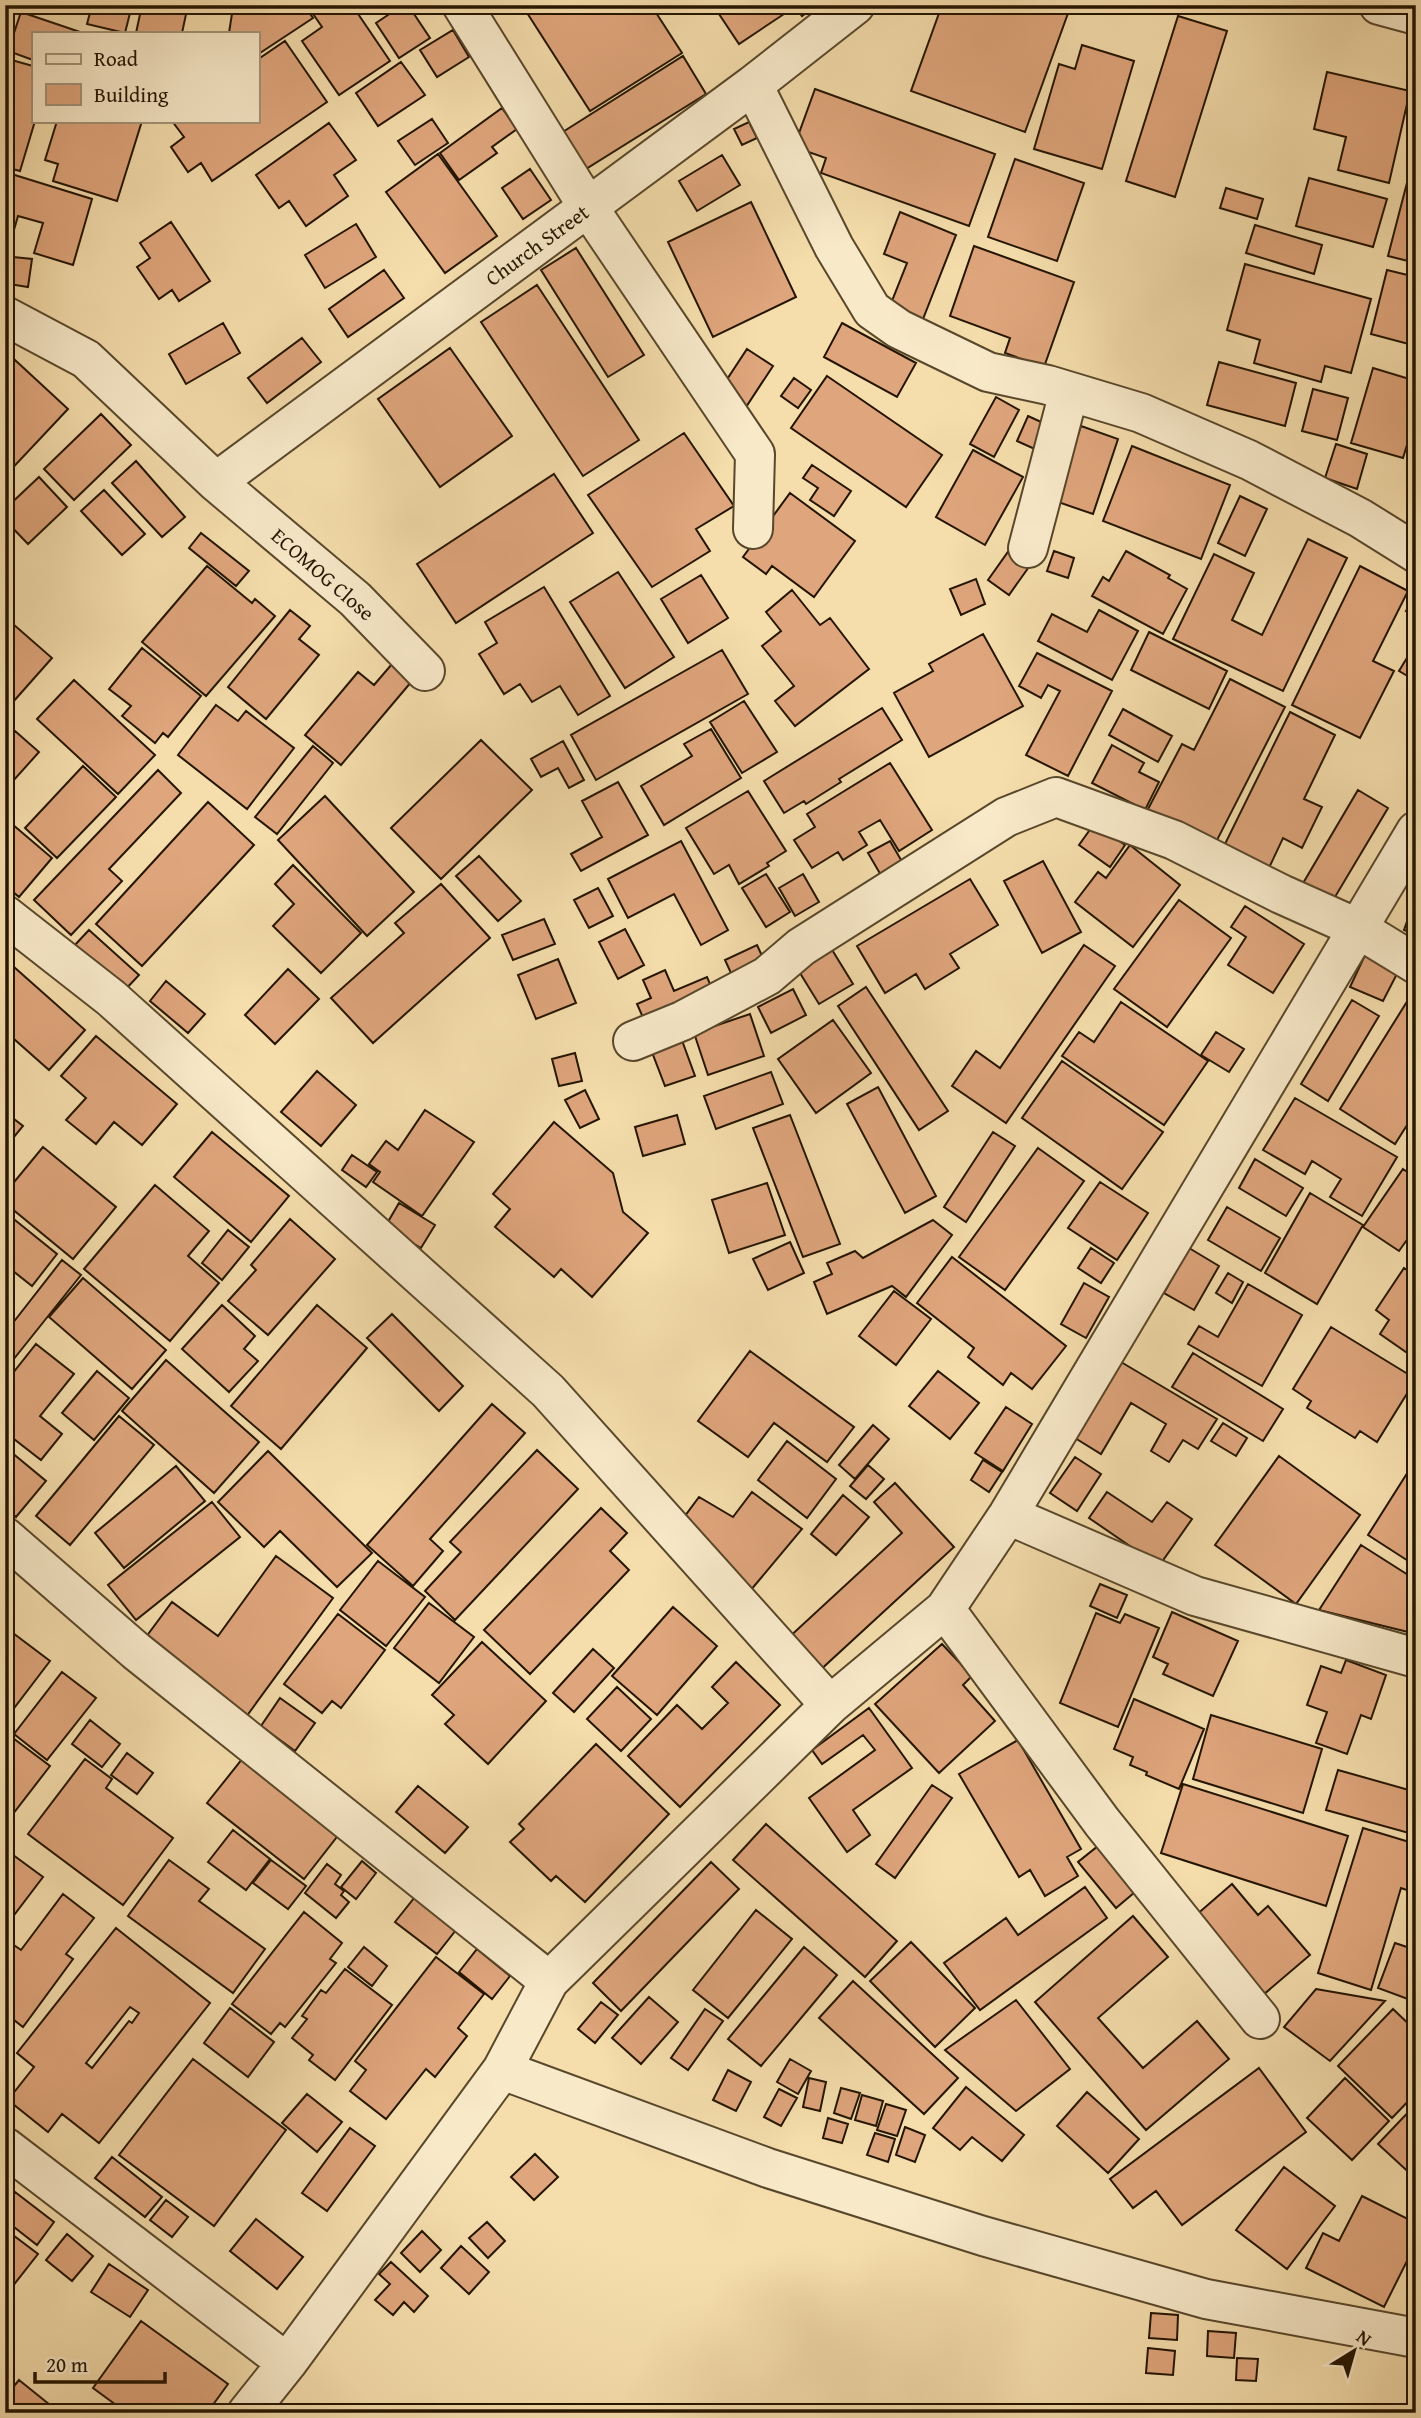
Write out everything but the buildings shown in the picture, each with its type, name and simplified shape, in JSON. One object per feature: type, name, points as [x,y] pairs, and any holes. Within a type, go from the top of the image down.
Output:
[{"type":"street","points":[[462,5],[588,207],[755,454],[753,529]]},
{"type":"street","name":"Church Street","points":[[216,482],[753,85],[855,5]]},
{"type":"street","points":[[1379,5],[1416,15]]},
{"type":"street","points":[[753,85],[834,247],[872,310],[899,329],[988,372],[1069,391],[1141,413],[1249,460],[1360,518],[1416,552]]},
{"type":"street","name":"ECOMOG Close","points":[[5,316],[86,359],[216,482],[355,599],[425,671]]},
{"type":"street","points":[[1028,548],[1069,391]]},
{"type":"street","points":[[633,1041],[682,1021],[767,976],[801,947],[1006,817],[1056,797],[1174,840],[1281,894],[1357,928],[1416,964]]},
{"type":"street","points":[[247,2413],[287,2363],[502,2070],[549,1981],[830,1705],[945,1609],[1008,1515],[1416,831]]},
{"type":"street","points":[[5,915],[111,998],[548,1391],[830,1705]]},
{"type":"street","points":[[1008,1515],[1195,1596],[1416,1658]]},
{"type":"street","points":[[5,1536],[136,1651],[549,1981]]},
{"type":"street","points":[[945,1609],[1102,1822],[1260,2019]]},
{"type":"street","points":[[502,2070],[768,2168],[982,2236],[1206,2298],[1416,2338]]},
{"type":"street","points":[[5,2147],[287,2363]]}]
